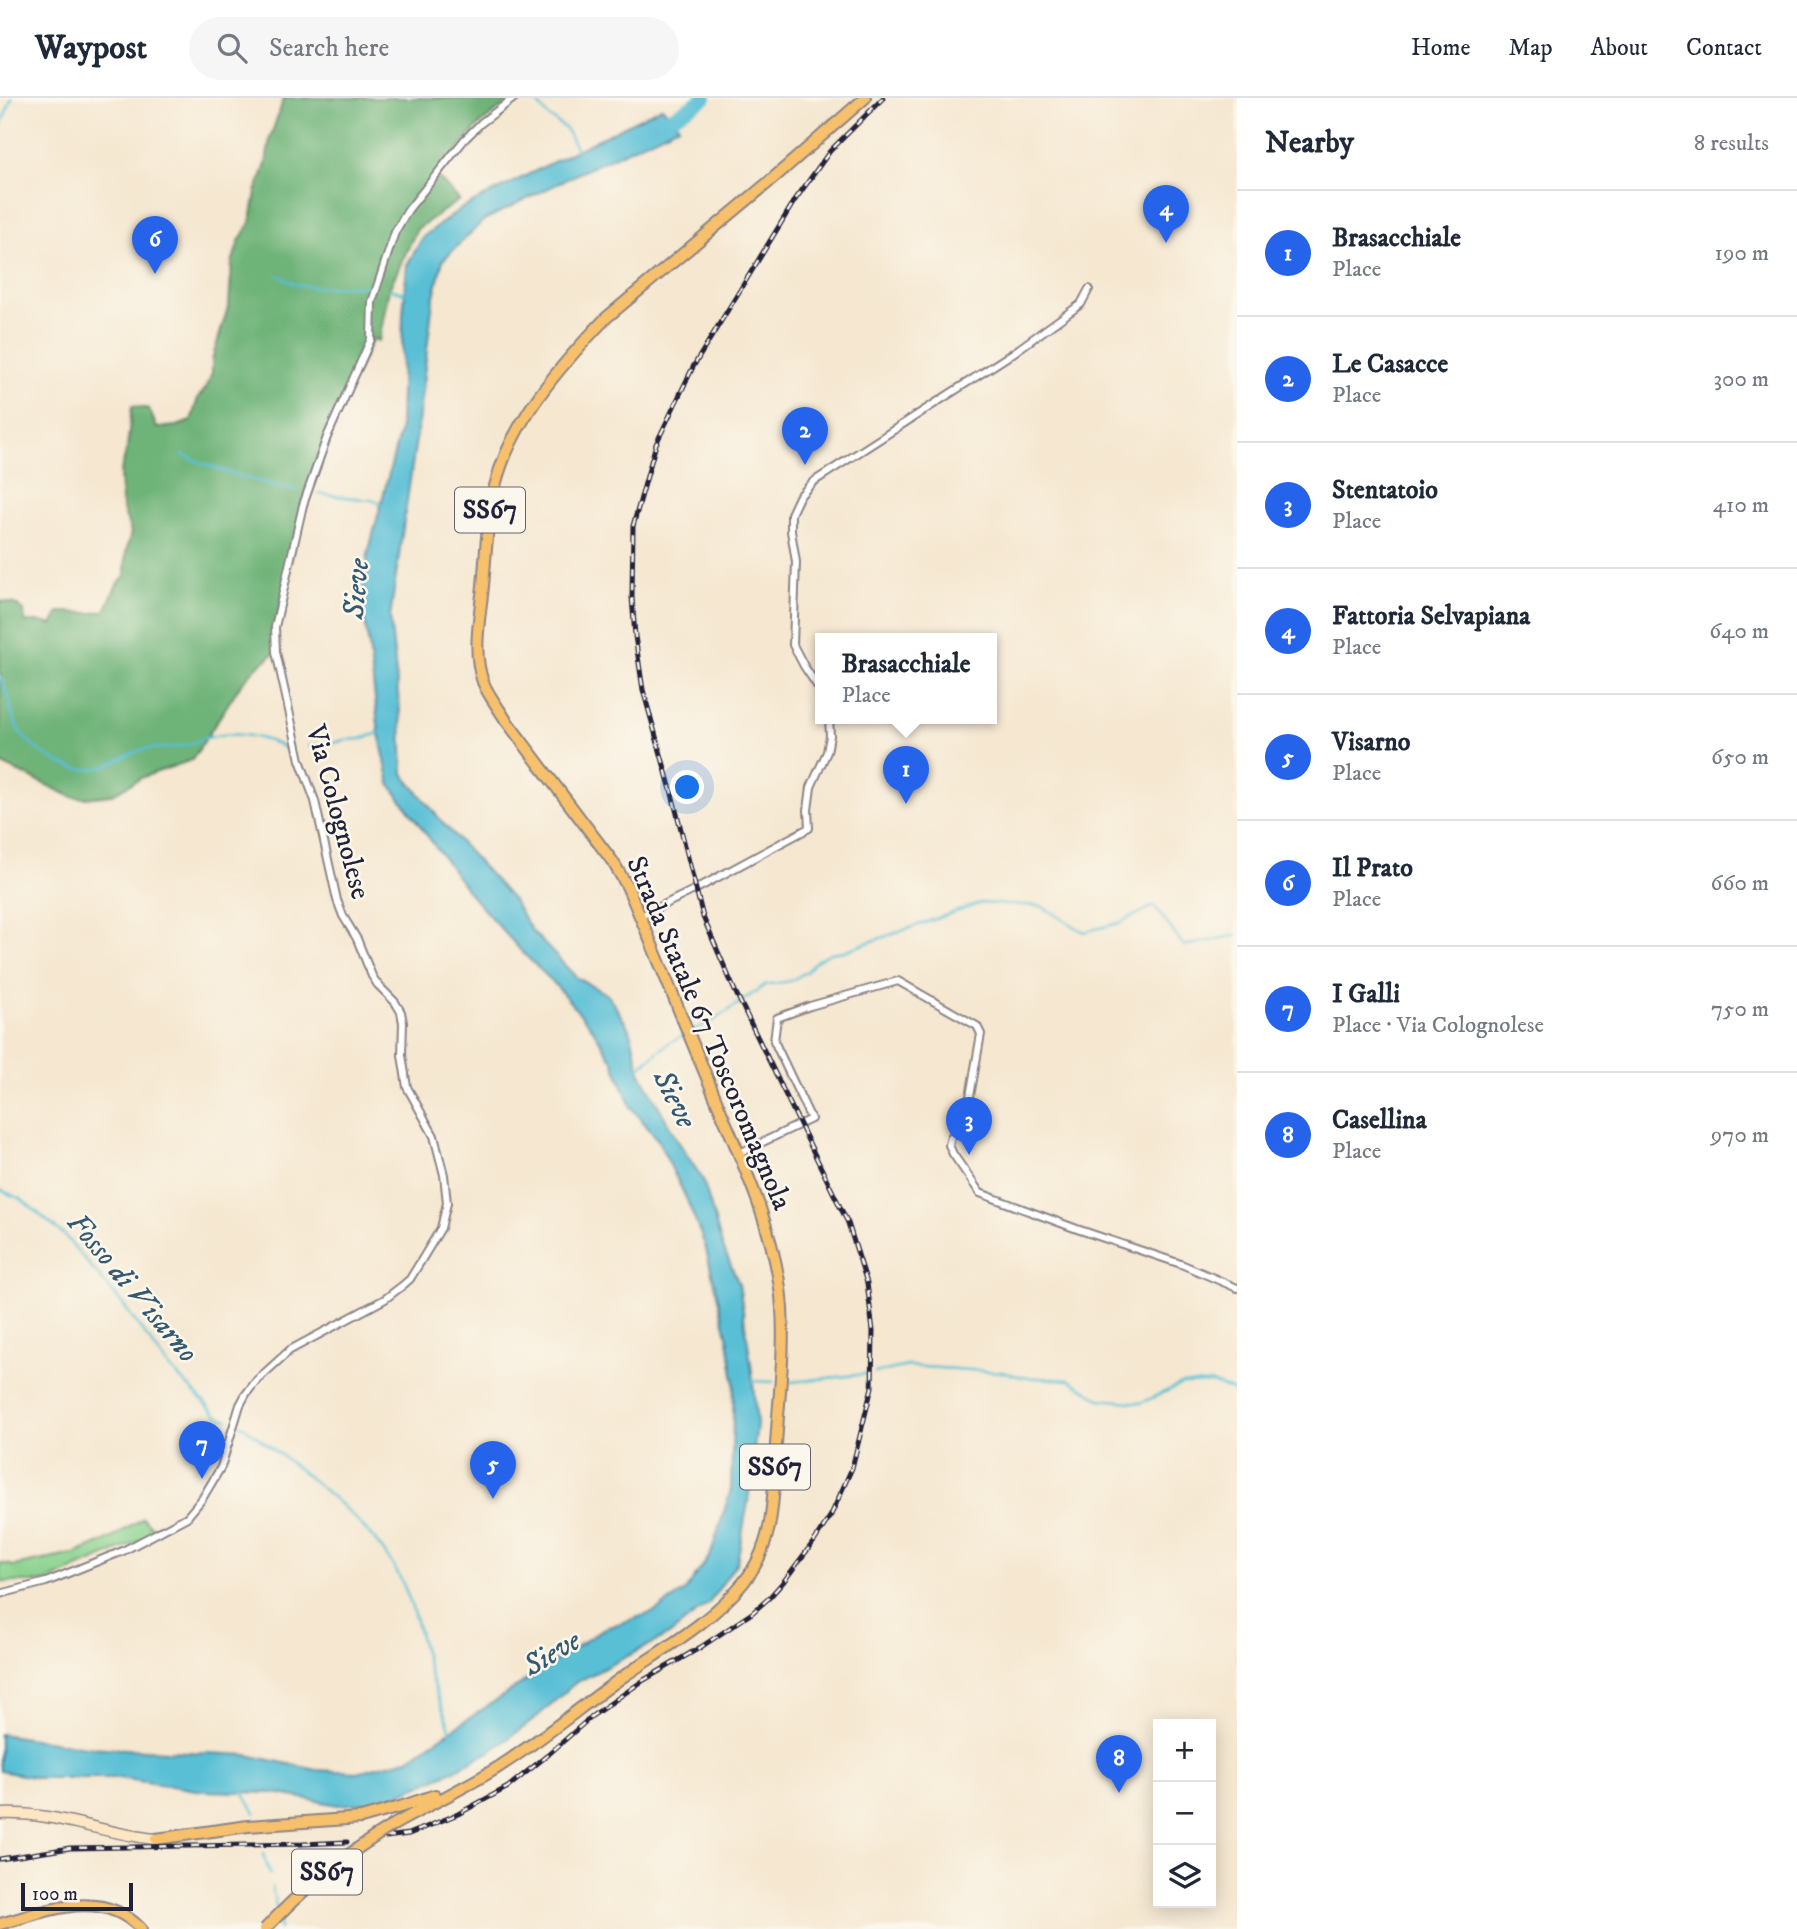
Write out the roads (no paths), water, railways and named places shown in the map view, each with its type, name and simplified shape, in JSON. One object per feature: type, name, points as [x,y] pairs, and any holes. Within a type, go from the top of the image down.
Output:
[{"type":"main road","name":"Strada Statale 67 Toscoromagnola","points":[[265,1929],[340,1860],[395,1824],[493,1771],[687,1634],[743,1583],[760,1558],[768,1538],[772,1516],[781,1372],[782,1314],[773,1248],[765,1220],[740,1153],[627,886],[613,862],[505,719],[483,683],[477,644],[489,515],[495,486],[504,456],[537,399],[582,343],[635,292],[770,181],[865,98]]},
{"type":"main road","points":[[156,1839],[248,1826],[361,1818],[430,1797],[493,1771]]},
{"type":"main road","points":[[0,1924],[80,1904],[99,1905],[120,1912],[141,1929]]},
{"type":"street","name":"Via Colognolese","points":[[0,1594],[46,1582],[123,1551],[187,1517],[202,1499],[221,1467],[240,1405],[257,1380],[290,1350],[384,1299],[410,1279],[442,1228],[447,1203],[444,1175],[434,1136],[407,1087],[403,1064],[401,1013],[372,976],[337,900],[315,801],[300,760],[276,652],[275,627],[303,505],[327,436],[372,339],[372,302],[395,232],[408,210],[464,140],[514,98]]},
{"type":"street","points":[[815,682],[793,645],[796,562],[790,531],[790,514],[799,497],[813,482],[1013,353],[1080,304],[1088,289]]},
{"type":"street","points":[[640,916],[809,828],[811,787],[827,752],[829,724]]},
{"type":"street","points":[[740,1153],[811,1119],[774,1041],[778,1018],[898,981],[977,1026],[981,1034],[968,1108],[963,1124],[951,1137],[949,1145],[980,1193],[1181,1264],[1237,1288]]},
{"type":"street","points":[[0,1814],[43,1816],[156,1839]]},
{"type":"water","name":"Sieve","points":[[662,107],[679,126],[484,220],[443,260],[433,300],[390,617],[401,722],[403,774],[512,899],[532,931],[576,977],[608,995],[630,1030],[640,1072],[676,1138],[703,1180],[722,1245],[739,1284],[757,1424],[748,1502],[737,1562],[709,1603],[669,1635],[575,1683],[531,1722],[494,1749],[453,1771],[382,1802],[338,1805],[275,1793],[203,1791],[119,1778],[38,1778],[0,1771],[0,1734],[86,1747],[247,1755],[317,1770],[357,1772],[408,1759],[603,1629],[654,1612],[685,1591],[711,1554],[731,1489],[734,1382],[728,1339],[705,1245],[658,1140],[631,1107],[613,1061],[592,1028],[553,982],[469,893],[390,784],[379,733],[361,602],[368,554],[400,431],[407,265],[423,237],[462,208]]},
{"type":"waterway","points":[[0,128],[12,98]]},
{"type":"waterway","points":[[533,98],[548,116],[565,128],[578,151]]},
{"type":"waterway","name":"Sieve","points":[[655,127],[705,98]]},
{"type":"waterway","points":[[278,275],[296,285],[365,286]]},
{"type":"waterway","points":[[389,289],[405,293]]},
{"type":"waterway","points":[[183,455],[239,476],[296,490]]},
{"type":"waterway","points":[[319,494],[372,500],[382,504]]},
{"type":"waterway","points":[[0,677],[20,732],[45,755],[78,768],[99,768],[143,750],[180,746],[227,735],[259,738],[289,750]]},
{"type":"waterway","points":[[309,746],[361,739],[379,733]]},
{"type":"waterway","points":[[690,1032],[713,1021],[765,985],[790,981],[806,972],[816,961],[830,953],[844,951],[981,903],[1041,906],[1084,932],[1119,923],[1154,906],[1184,946],[1237,935]]},
{"type":"waterway","points":[[638,1068],[670,1042],[684,1035]]},
{"type":"waterway","name":"Fosso di Visarno","points":[[0,1190],[21,1199],[64,1235],[121,1302],[169,1367],[217,1415],[228,1420]]},
{"type":"waterway","points":[[875,1373],[908,1366],[1002,1372],[1022,1377],[1070,1380],[1100,1399],[1141,1403],[1182,1384],[1211,1383],[1237,1392]]},
{"type":"waterway","points":[[791,1382],[866,1374]]},
{"type":"waterway","points":[[752,1381],[773,1382]]},
{"type":"waterway","name":"Fosso di Visarno","points":[[238,1424],[329,1494],[368,1532],[384,1552],[398,1574],[409,1600],[432,1681],[451,1731]]},
{"type":"waterway","points":[[243,1792],[255,1813]]},
{"type":"waterway","points":[[263,1854],[270,1874]]},
{"type":"waterway","points":[[272,1887],[277,1911]]},
{"type":"waterway","points":[[279,1921],[280,1929]]},
{"type":"railway","points":[[386,1837],[409,1834],[458,1814],[508,1787],[592,1716],[644,1680],[752,1613],[784,1581],[815,1540],[831,1515],[852,1468],[872,1387],[873,1331],[867,1283],[848,1223],[735,991],[703,917],[643,690],[632,597],[633,526],[656,444],[693,367],[795,200],[830,151],[883,98]]},
{"type":"railway","points":[[0,1859],[70,1848],[347,1842]]},
{"type":"place","name":"Fattoria Selvapiana","points":[[1166,243]]},
{"type":"place","name":"Il Prato","points":[[155,274]]},
{"type":"place","name":"Le Casacce","points":[[805,465]]},
{"type":"place","name":"Brasacchiale","points":[[906,804]]},
{"type":"place","name":"Stentatoio","points":[[969,1155]]},
{"type":"place","name":"I Galli","points":[[202,1479]]},
{"type":"place","name":"Visarno","points":[[493,1499]]},
{"type":"place","name":"Casellina","points":[[1119,1793]]}]
